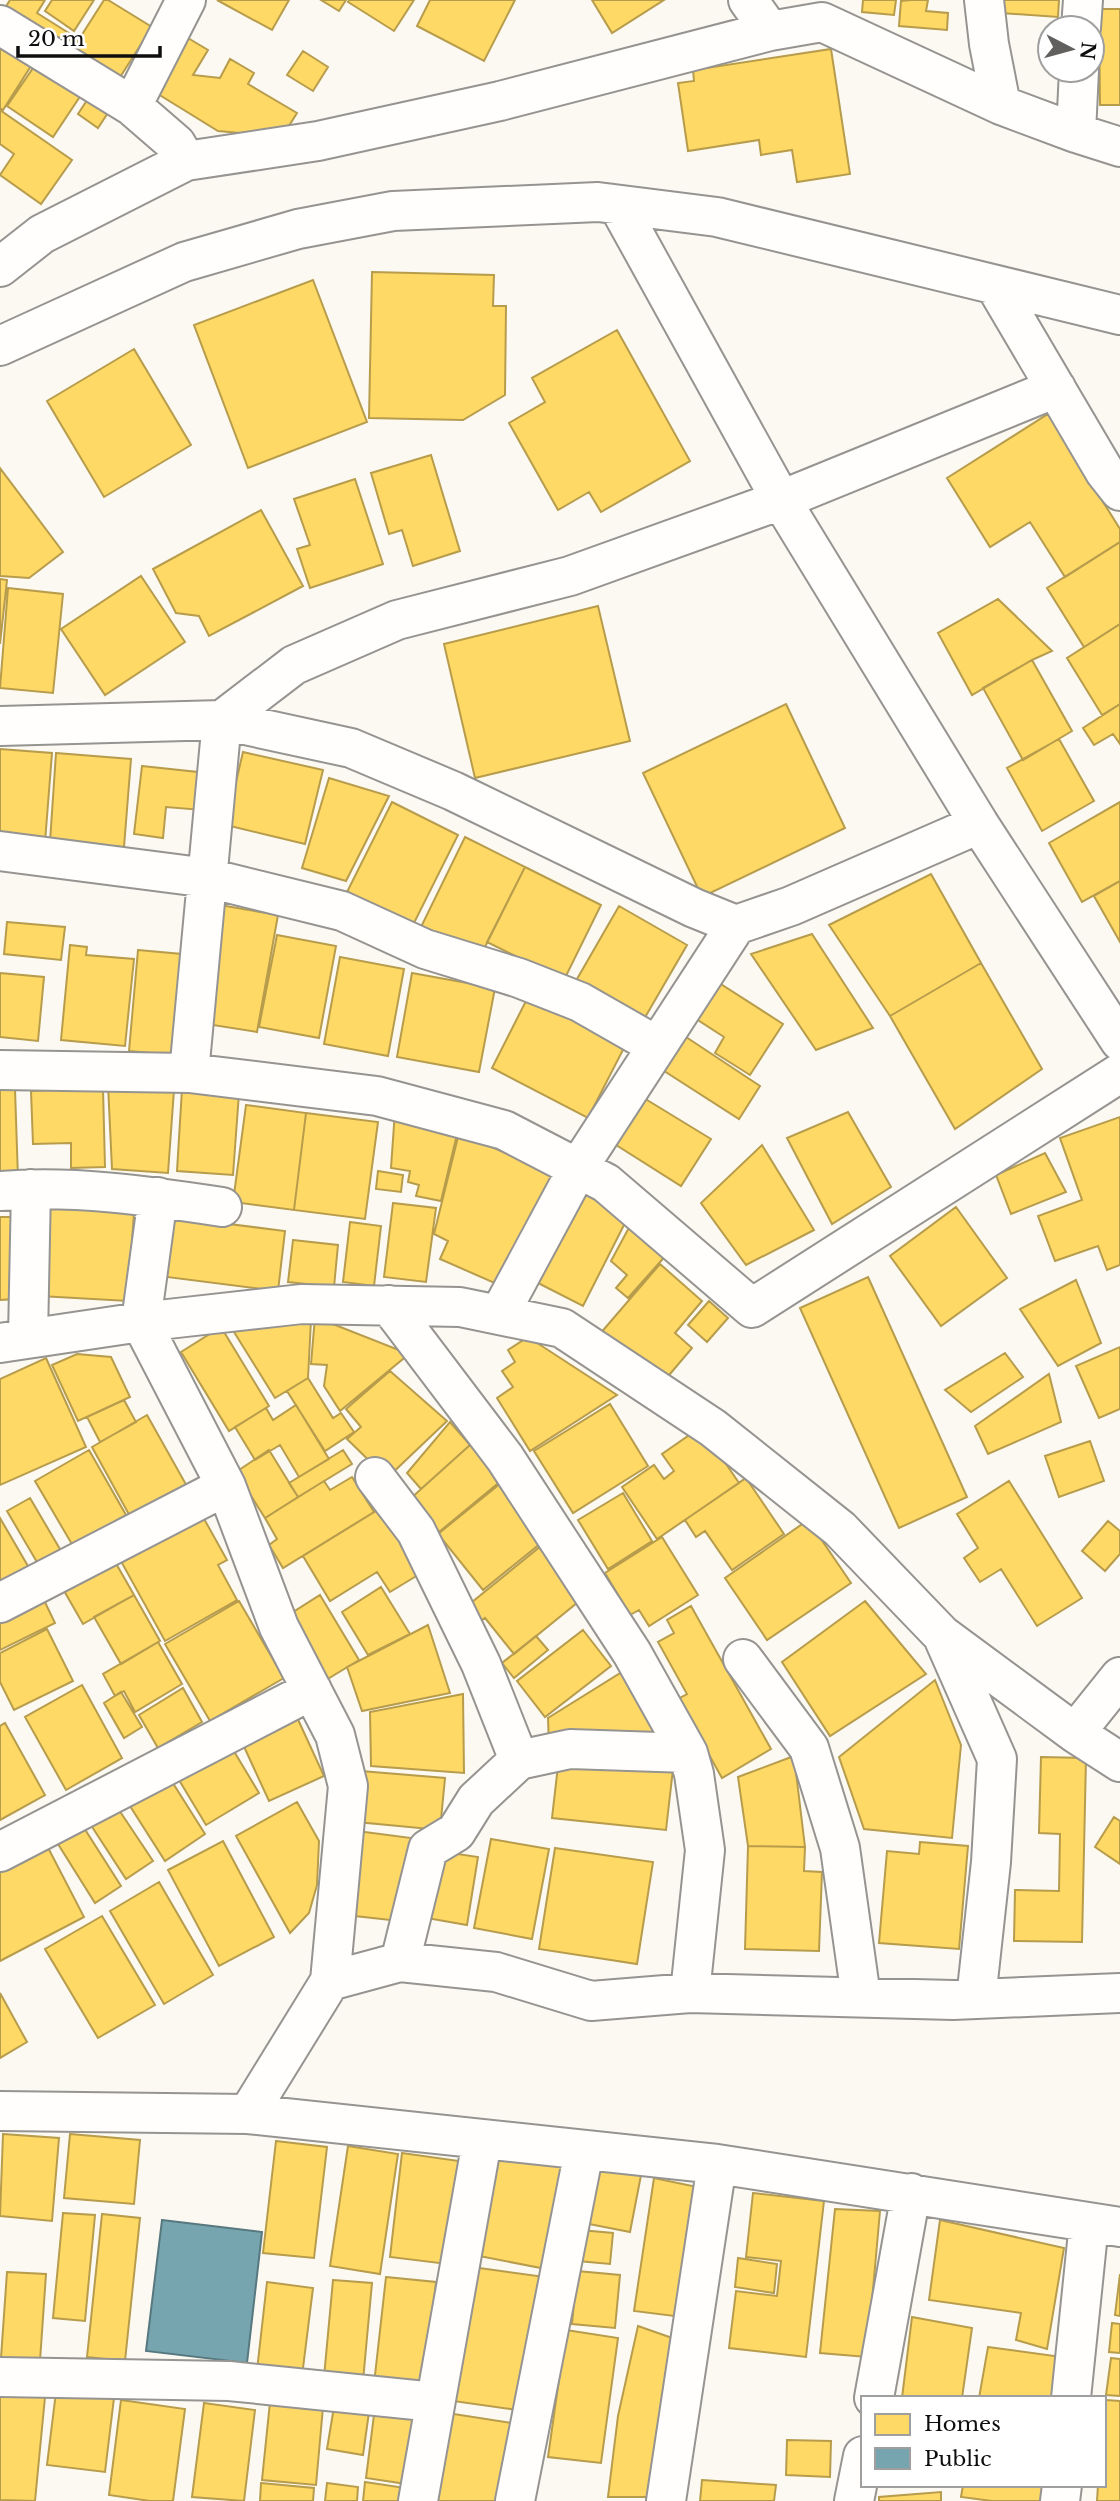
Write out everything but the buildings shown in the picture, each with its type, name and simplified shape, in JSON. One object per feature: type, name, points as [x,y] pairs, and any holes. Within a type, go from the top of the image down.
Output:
[{"type":"street","points":[[132,106],[186,0]]},
{"type":"street","points":[[748,0],[770,31]]},
{"type":"street","points":[[984,0],[1001,105]]},
{"type":"street","points":[[0,267],[42,234],[186,161],[318,141],[500,101],[770,31],[822,22],[1001,105],[1120,147]]},
{"type":"street","points":[[0,25],[132,106],[176,144],[186,161]]},
{"type":"street","points":[[1076,133],[1078,84]]},
{"type":"street","points":[[0,346],[184,262],[298,229],[393,211],[598,202],[717,218],[1120,315]]},
{"type":"street","points":[[618,205],[781,500],[979,824],[1120,1041]]},
{"type":"street","points":[[995,285],[1105,472],[1120,491]]},
{"type":"street","points":[[189,1073],[222,720],[294,665],[397,620],[570,576],[781,500],[1056,388]]},
{"type":"street","points":[[0,726],[222,720],[351,748],[453,791],[694,908],[736,925]]},
{"type":"street","points":[[499,1315],[578,1168],[736,925],[791,906],[979,824]]},
{"type":"street","points":[[0,851],[208,878],[342,911],[425,948],[519,978],[580,1002],[657,1046]]},
{"type":"street","points":[[0,1070],[189,1073],[377,1096],[504,1130],[606,1183],[752,1308],[1120,1073]]},
{"type":"street","points":[[222,1207],[158,1197],[15,1190],[14,1340],[141,1322],[302,1304],[460,1307],[562,1328],[713,1428],[841,1529],[942,1635],[1075,1733],[1120,1762]]},
{"type":"street","points":[[158,1197],[141,1322],[226,1486],[279,1627],[335,1735],[348,1786],[330,1981],[248,2114]]},
{"type":"street","points":[[389,1305],[505,1458],[632,1653],[688,1753],[694,1774],[705,1850],[690,1993]]},
{"type":"street","points":[[375,1477],[416,1531],[481,1664],[519,1760]]},
{"type":"street","points":[[0,1603],[226,1486]]},
{"type":"street","points":[[942,1635],[997,1759],[991,1862],[976,1999]]},
{"type":"street","points":[[743,1659],[809,1748],[840,1848],[861,1997]]},
{"type":"street","points":[[1075,1733],[1120,1677]]},
{"type":"street","points":[[0,1852],[312,1690]]},
{"type":"street","points":[[400,1962],[428,1849],[456,1832],[477,1800],[519,1760],[570,1749],[688,1753]]},
{"type":"street","points":[[330,1981],[400,1962],[496,1972],[592,2001],[690,1993],[976,1999],[1120,1993]]},
{"type":"street","points":[[0,2110],[248,2114],[717,2164],[1104,2225],[1071,2396]]},
{"type":"street","points":[[418,2501],[482,2141]]},
{"type":"street","points":[[515,2501],[584,2151]]},
{"type":"street","points":[[666,2501],[717,2164]]},
{"type":"street","points":[[874,2396],[912,2193]]},
{"type":"street","points":[[0,2377],[229,2381],[435,2402]]},
{"type":"street","points":[[854,2501],[861,2466]]}]
